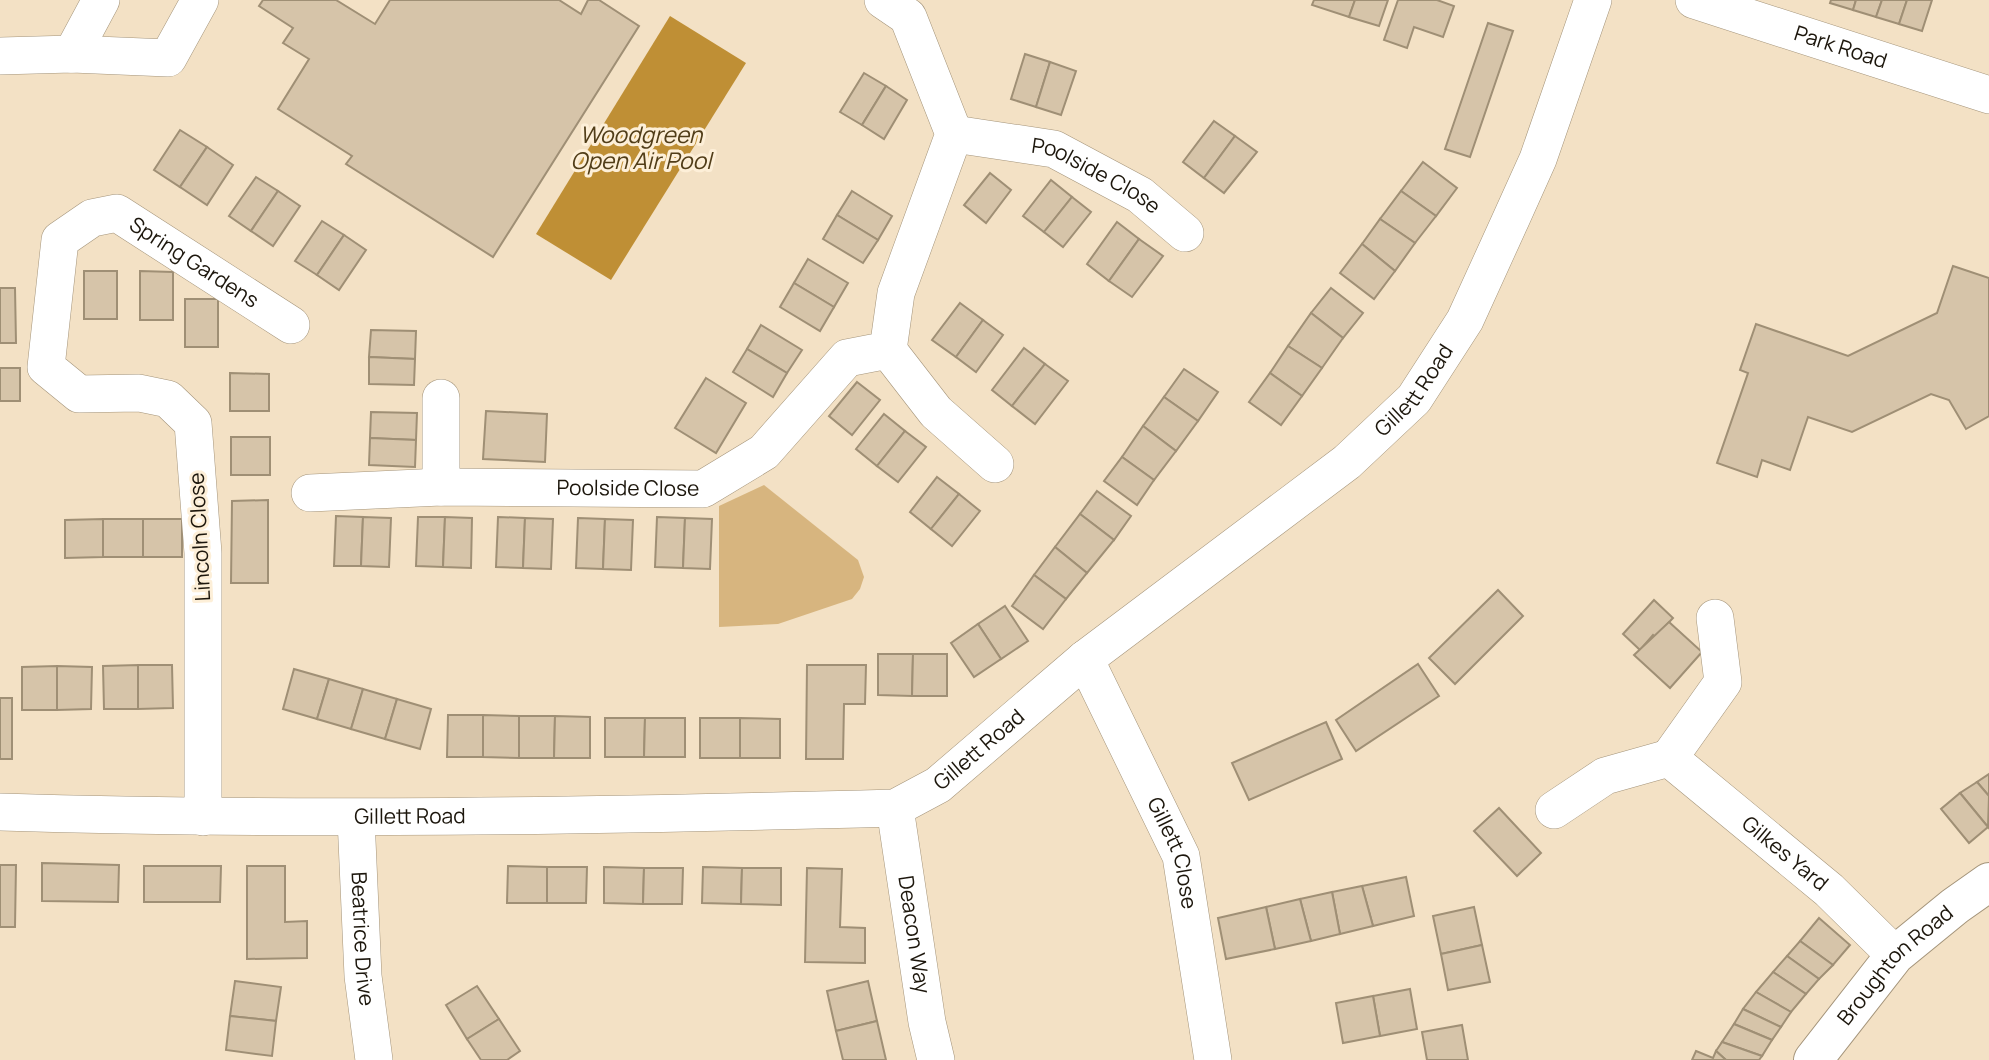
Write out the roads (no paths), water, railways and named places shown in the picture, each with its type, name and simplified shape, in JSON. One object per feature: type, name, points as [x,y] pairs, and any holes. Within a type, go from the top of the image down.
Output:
[{"type":"main road","name":"Broughton Road","points":[[1813,1060],[1895,955],[1989,882]]},
{"type":"street","points":[[72,54],[101,0]]},
{"type":"street","points":[[0,56],[72,54],[168,58],[201,0]]},
{"type":"street","points":[[883,0],[908,17],[954,134],[896,293],[888,350],[936,412],[995,464]]},
{"type":"street","name":"Gillett Road","points":[[0,812],[356,818],[554,817],[894,808],[938,785],[1085,659],[1347,461],[1414,399],[1465,320],[1538,159],[1593,0]]},
{"type":"street","name":"Park Road","points":[[1694,0],[1989,94]]},
{"type":"street","name":"Poolside Close","points":[[954,134],[1054,149],[1140,195],[1185,233]]},
{"type":"street","name":"Spring Gardens","points":[[46,367],[60,240],[92,218],[117,213],[291,325]]},
{"type":"street","name":"Poolside Close","points":[[310,494],[441,487],[702,489],[764,452],[847,358],[888,350]]},
{"type":"street","name":"Lincoln Close","points":[[46,367],[79,394],[139,393],[169,400],[193,423],[203,553],[203,817]]},
{"type":"street","points":[[441,397],[441,487]]},
{"type":"street","points":[[1554,810],[1605,776],[1669,758],[1723,681],[1715,618]]},
{"type":"street","name":"Gillett Close","points":[[1085,659],[1181,856],[1213,1060]]},
{"type":"street","name":"Gilkes Yard","points":[[1669,758],[1829,890],[1895,955]]},
{"type":"street","name":"Deacon Way","points":[[894,808],[927,1022],[936,1060]]},
{"type":"street","name":"Beatrice Drive","points":[[356,818],[363,976],[374,1060]]},
{"type":"water","name":"Woodgreen Open Air Pool","points":[[670,16],[746,63],[611,280],[536,234]]}]
